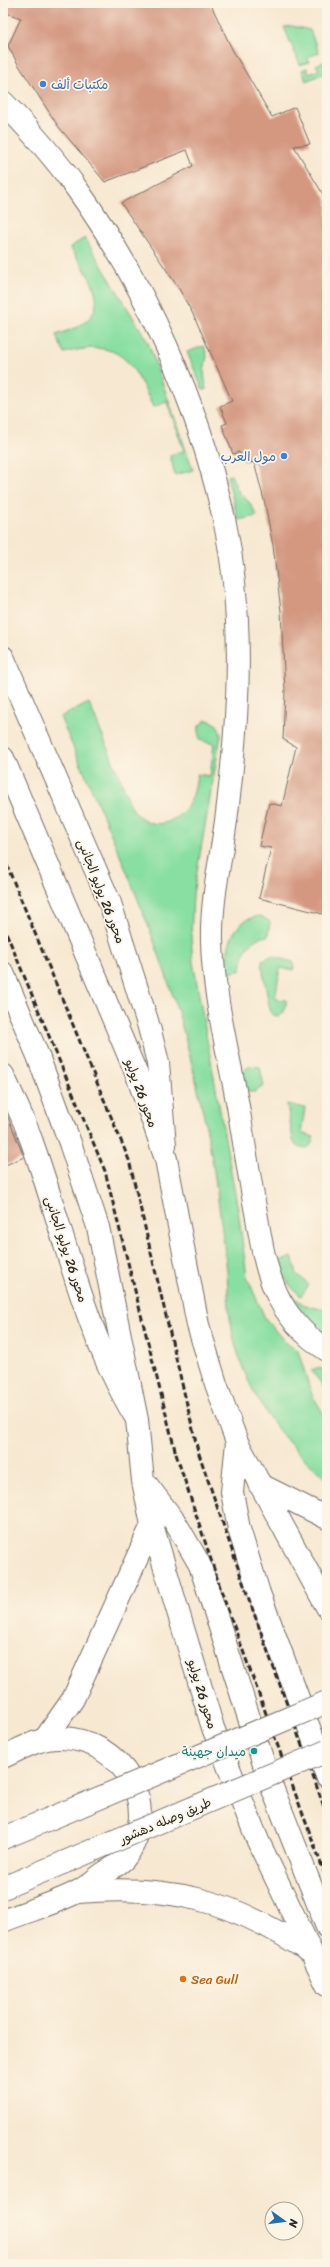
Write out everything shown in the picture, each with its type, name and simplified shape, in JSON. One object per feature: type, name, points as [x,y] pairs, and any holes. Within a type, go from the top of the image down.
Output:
[{"type":"main road","points":[[3,102],[76,188],[128,271],[152,315],[191,406],[224,518],[235,605],[238,689],[232,769],[213,910],[213,964],[249,1180],[266,1266],[274,1289],[290,1316],[311,1339],[327,1350]]},
{"type":"main road","points":[[3,124],[33,155],[55,182],[102,251],[126,292],[170,379],[200,473],[212,521],[219,567],[227,689],[222,768],[201,907],[200,936],[206,992],[255,1263],[262,1290],[270,1308],[291,1336],[309,1353],[327,1364]]},
{"type":"main road","name":"محور 26 يوليو الجانبى","points":[[3,657],[110,903],[149,1026],[158,1062],[166,1159]]},
{"type":"main road","name":"محور 26 يوليو","points":[[3,758],[137,1075],[166,1159],[198,1325],[236,1442],[327,1607]]},
{"type":"main road","name":"محور 26 يوليو","points":[[3,973],[41,1063],[98,1227],[137,1420],[143,1481],[152,1525],[213,1728],[258,1841],[327,1986]]},
{"type":"main road","name":"محور 26 يوليو الجانبى","points":[[3,1075],[32,1140],[98,1346],[115,1384],[137,1420]]},
{"type":"main road","name":"محور 26 يوليو","points":[[236,1442],[232,1492],[239,1529],[259,1593],[327,1776]]},
{"type":"main road","points":[[143,1481],[175,1522],[200,1565],[268,1777],[327,1927]]},
{"type":"main road","points":[[260,1484],[327,1518]]},
{"type":"main road","points":[[45,1739],[73,1699],[152,1525]]},
{"type":"main road","points":[[3,1838],[327,1702]]},
{"type":"main road","points":[[3,1757],[45,1739],[74,1738],[98,1746],[108,1752],[126,1770],[137,1794],[139,1821],[131,1848],[123,1860],[77,1892],[3,1921]]},
{"type":"main road","name":"طريق وصله دهشور","points":[[3,1888],[327,1751]]},
{"type":"main road","points":[[77,1892],[112,1889],[148,1890],[183,1895],[218,1904],[251,1917],[282,1934],[312,1954]]},
{"type":"green space","points":[[292,26],[310,30],[319,53],[308,57],[309,62],[300,65],[284,27]]},
{"type":"green space","points":[[326,61],[327,72],[306,81],[302,70],[307,68],[309,74],[319,70],[316,65]]},
{"type":"green space","points":[[85,238],[148,342],[193,470],[175,475],[170,455],[184,451],[167,402],[153,407],[138,376],[121,356],[111,351],[98,348],[64,353],[56,335],[82,324],[91,316],[96,306],[96,296],[93,286],[70,247]]},
{"type":"green space","points":[[204,346],[207,356],[204,371],[206,390],[203,390],[187,352]]},
{"type":"green space","points":[[231,475],[238,491],[250,503],[257,516],[238,520],[227,476]]},
{"type":"green space","points":[[89,703],[132,808],[140,817],[148,822],[157,824],[174,819],[182,813],[188,805],[194,793],[197,774],[210,776],[214,744],[199,740],[199,726],[206,720],[214,723],[218,726],[221,735],[193,894],[191,937],[193,962],[238,1210],[247,1277],[265,1318],[285,1342],[298,1351],[312,1395],[327,1419],[327,1479],[293,1447],[265,1411],[253,1391],[236,1348],[230,1318],[226,1260],[213,1163],[190,1055],[166,974],[138,900],[108,826],[60,717]]},
{"type":"green space","points":[[261,916],[270,922],[268,936],[261,937],[251,943],[243,957],[241,970],[226,974],[229,946],[236,929],[242,923],[251,918]]},
{"type":"green space","points":[[272,956],[293,962],[294,970],[280,968],[275,999],[286,1000],[286,1007],[279,1016],[272,1015],[262,966],[262,960]]},
{"type":"green space","points":[[250,1066],[260,1067],[264,1086],[254,1092],[244,1090],[242,1072]]},
{"type":"green space","points":[[287,1104],[305,1108],[301,1133],[314,1137],[311,1145],[307,1148],[296,1146],[293,1140]]},
{"type":"green space","points":[[292,1257],[297,1274],[309,1285],[301,1296],[289,1284],[281,1266],[280,1261]]},
{"type":"green space","points":[[288,1291],[305,1306],[327,1310],[327,1340],[309,1325],[284,1293]]},
{"type":"green space","points":[[317,1368],[327,1370],[327,1391],[311,1370]]},
{"type":"building","name":"مول العرب","points":[[3,3],[210,3],[233,51],[272,117],[295,107],[310,144],[294,146],[327,201],[327,915],[259,898],[271,848],[259,846],[269,803],[282,806],[296,747],[283,739],[285,691],[281,611],[273,546],[265,504],[254,462],[251,463],[250,460],[244,462],[239,452],[233,454],[222,425],[227,423],[220,406],[232,401],[194,316],[178,287],[121,203],[193,166],[187,150],[105,182],[58,126],[18,64],[8,46],[21,18],[3,12]]},
{"type":"building","points":[[3,1105],[24,1157],[3,1166]]},
{"type":"railway","points":[[3,856],[129,1160],[198,1451],[246,1591],[327,1815]]},
{"type":"railway","points":[[3,925],[105,1171],[176,1454],[224,1599],[327,1880]]},
{"type":"place","name":"مكتبات ألف","points":[[43,84]]},
{"type":"place","name":"مول العرب","points":[[284,456]]},
{"type":"place","name":"ميدان جهينة","points":[[254,1751]]},
{"type":"place","name":"Sea Gull","points":[[183,1979]]}]
